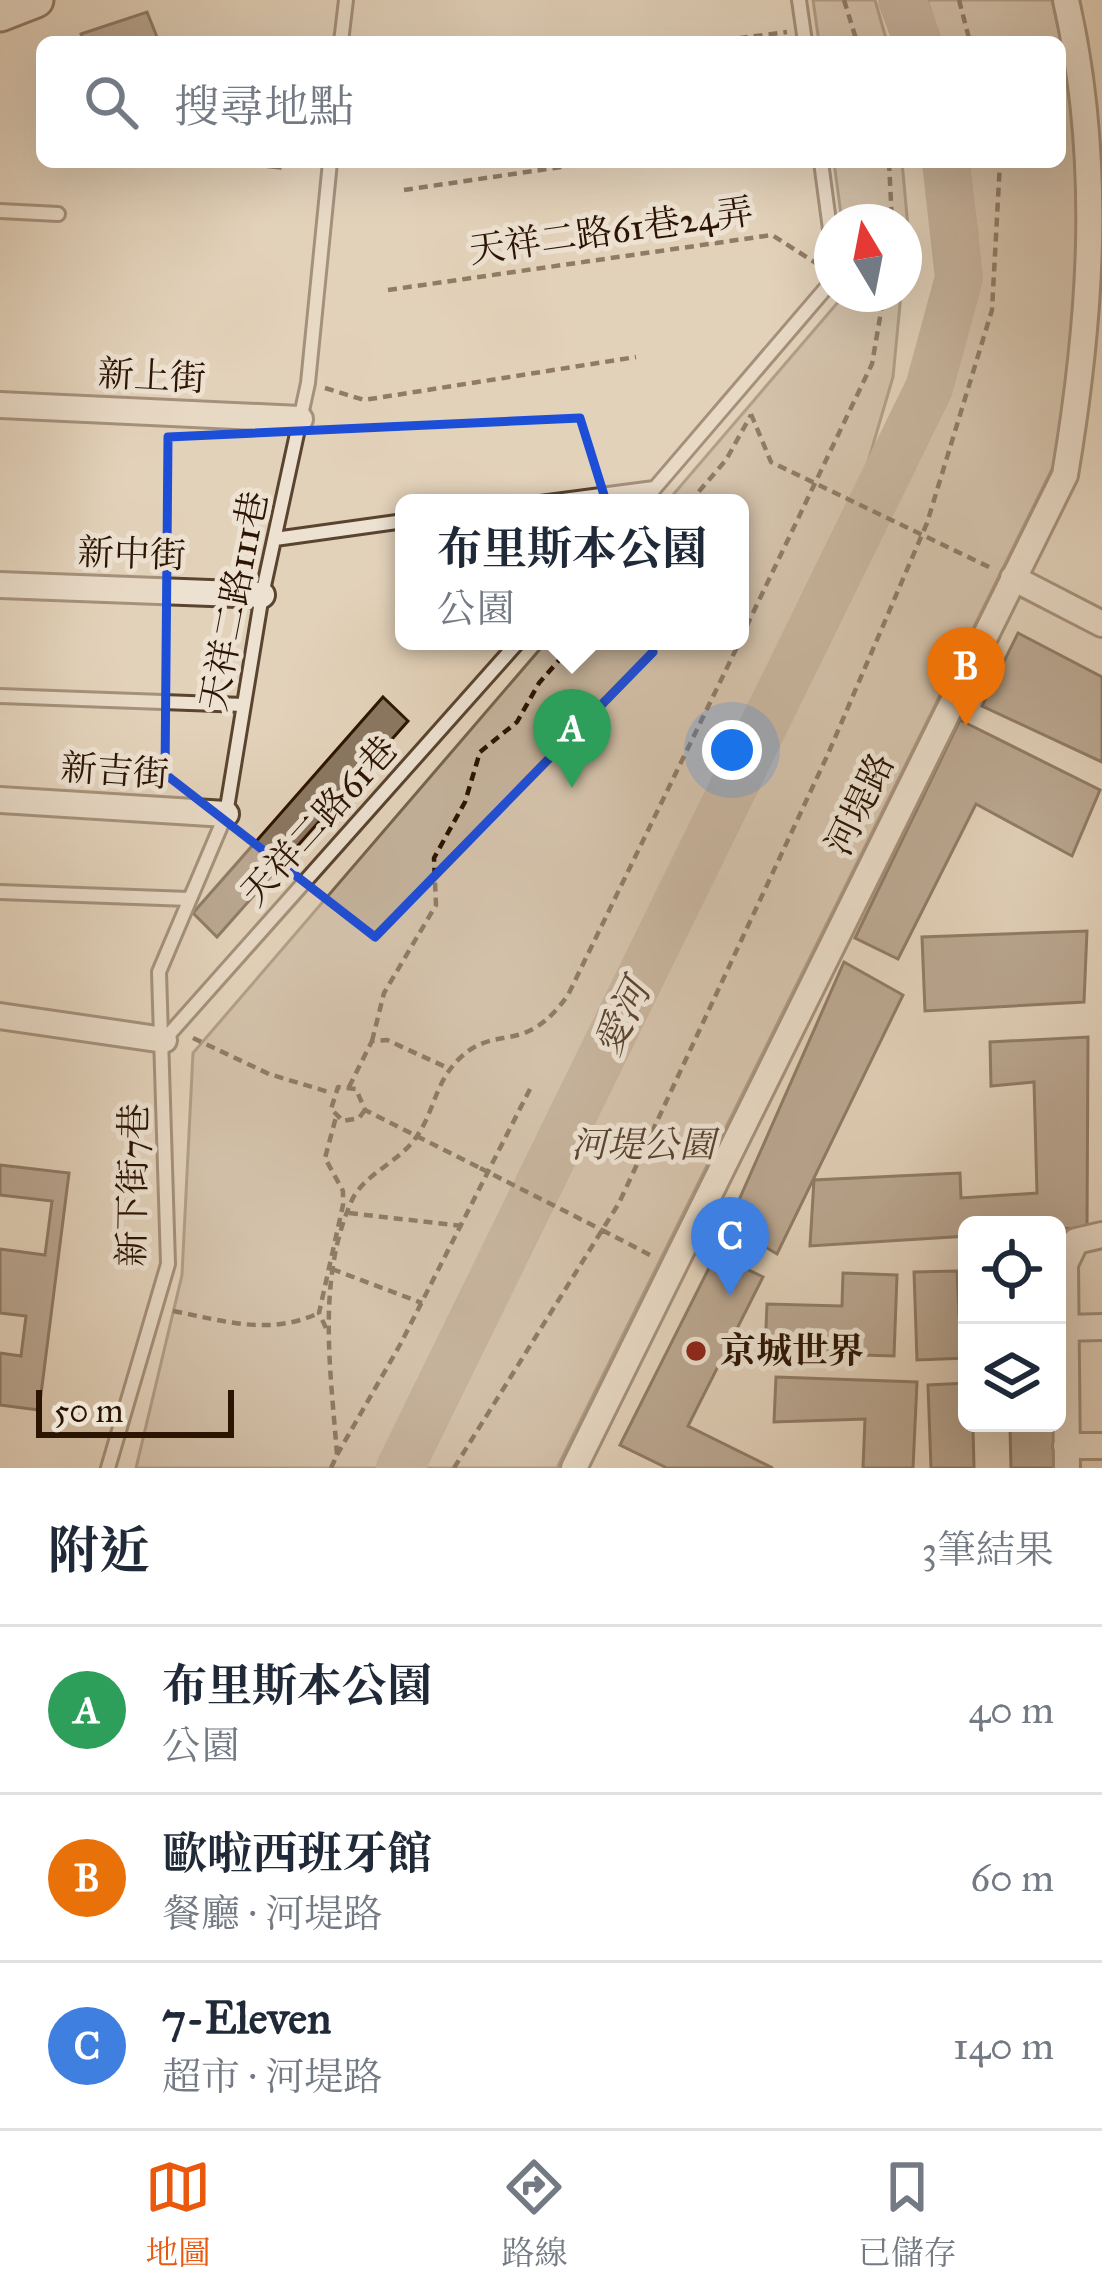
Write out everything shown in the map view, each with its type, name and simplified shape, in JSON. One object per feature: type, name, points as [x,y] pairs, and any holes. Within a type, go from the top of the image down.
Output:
[{"type":"street","points":[[0,14],[36,0]]},
{"type":"street","name":"河堤路","points":[[574,1468],[1065,475],[1091,315],[1092,139],[1066,0]]},
{"type":"street","name":"新上街","points":[[0,405],[300,419]]},
{"type":"street","points":[[1012,578],[1102,624]]},
{"type":"street","name":"新中街","points":[[0,585],[262,595]]},
{"type":"street","name":"新吉街","points":[[0,800],[226,814]]},
{"type":"street","points":[[0,1016],[169,1035]]},
{"type":"street","points":[[1065,1324],[1065,1264],[1076,1241],[1102,1235]]},
{"type":"street","points":[[1066,1328],[1102,1327]]},
{"type":"street","points":[[1066,1392],[1067,1457],[1102,1446]]},
{"type":"lane","points":[[342,36],[346,0]]},
{"type":"lane","points":[[799,0],[804,36]]},
{"type":"lane","name":"天祥二路111巷","points":[[169,1035],[159,972],[226,814],[262,595],[308,383],[329,168]]},
{"type":"lane","points":[[822,168],[827,204]]},
{"type":"lane","points":[[0,211],[58,214]]},
{"type":"lane","points":[[650,494],[814,300]]},
{"type":"lane","points":[[610,494],[656,488]]},
{"type":"lane","points":[[275,539],[395,522]]},
{"type":"lane","name":"天祥二路61巷","points":[[169,1035],[511,650]]},
{"type":"lane","points":[[0,697],[244,705]]},
{"type":"lane","points":[[0,892],[189,899]]},
{"type":"lane","name":"新下街7巷","points":[[108,1468],[168,1264],[169,1035]]},
{"type":"path","points":[[844,0],[855,36]]},
{"type":"path","points":[[959,0],[968,36]]},
{"type":"path","points":[[404,190],[554,168]]},
{"type":"path","points":[[889,168],[891,204]]},
{"type":"path","points":[[454,1468],[602,1230],[828,754],[921,537],[992,310],[1000,168]]},
{"type":"path","name":"天祥二路61巷24弄","points":[[388,290],[772,235],[814,265]]},
{"type":"path","points":[[749,622],[872,364],[881,312]]},
{"type":"path","points":[[308,383],[364,400],[636,357]]},
{"type":"path","points":[[740,389],[772,462],[1012,578]]},
{"type":"path","points":[[697,494],[726,460],[751,414]]},
{"type":"path","points":[[169,1035],[332,1093],[350,1087],[372,1041],[384,993],[436,904],[434,858],[465,802],[480,752],[517,722],[539,683],[568,650]]},
{"type":"path","points":[[337,1455],[328,1332],[330,1268],[352,1197],[417,1137],[436,1087],[450,1069],[475,1047],[530,1034],[548,1023],[568,995],[736,650]]},
{"type":"path","points":[[372,1041],[387,1040],[450,1069]]},
{"type":"path","points":[[350,1087],[362,1096],[365,1110]]},
{"type":"path","points":[[331,1468],[463,1226],[530,1089]]},
{"type":"path","points":[[328,1332],[319,1313],[343,1205],[343,1191],[325,1158],[336,1117],[332,1093]]},
{"type":"path","points":[[365,1110],[670,1266]]},
{"type":"path","points":[[336,1117],[352,1120],[365,1110]]},
{"type":"path","points":[[349,1213],[463,1226]]},
{"type":"path","points":[[330,1268],[422,1303]]},
{"type":"path","points":[[155,1307],[257,1328],[290,1326],[319,1313]]},
{"type":"highlighted area","points":[[580,418],[653,652],[375,937],[165,774],[168,437]]},
{"type":"green space","points":[[813,0],[875,0],[885,36],[818,36]]},
{"type":"green space","name":"河堤公園","points":[[927,0],[1052,0],[1059,36],[938,36]]},
{"type":"green space","name":"河堤公園","points":[[1066,68],[1083,221],[1078,312],[1056,461],[557,1468],[418,1468],[592,1101],[946,399],[977,234],[968,168],[1066,168]]},
{"type":"green space","points":[[835,168],[903,168],[906,204],[840,204]]},
{"type":"green space","points":[[830,312],[899,312],[893,377],[850,523],[528,1192],[383,1468],[136,1468],[182,1275],[193,1053],[539,650],[749,650],[749,494],[674,494]]},
{"type":"building","points":[[147,12],[157,36],[82,36]]},
{"type":"building","points":[[1018,633],[1102,677],[1102,762],[982,706]]},
{"type":"building","points":[[383,697],[408,721],[217,937],[193,913]]},
{"type":"building","points":[[960,720],[1100,790],[1072,856],[976,804],[898,959],[855,938]]},
{"type":"building","points":[[1087,931],[1084,1002],[925,1011],[922,937]]},
{"type":"building","points":[[844,962],[903,995],[777,1254],[728,1225]]},
{"type":"building","points":[[1088,1037],[1087,1229],[1066,1228],[1066,1216],[958,1216],[958,1237],[810,1246],[814,1180],[960,1173],[961,1198],[1037,1193],[1034,1082],[991,1086],[990,1042]]},
{"type":"building","points":[[0,1165],[69,1173],[39,1410],[0,1405],[0,1353],[21,1356],[26,1316],[0,1313],[0,1249],[45,1255],[52,1201],[0,1195]]},
{"type":"building","name":"京城世界","points":[[716,1254],[763,1277],[688,1426],[773,1468],[667,1468],[620,1445]]},
{"type":"building","name":"京城世界","points":[[957,1271],[958,1358],[917,1360],[914,1272]]},
{"type":"building","name":"京城世界","points":[[843,1273],[897,1275],[894,1356],[765,1352],[767,1304],[842,1306]]},
{"type":"building","name":"京城世界","points":[[776,1377],[917,1382],[913,1468],[863,1468],[865,1419],[774,1422]]},
{"type":"building","name":"京城世界","points":[[958,1383],[958,1432],[973,1432],[974,1468],[931,1468],[928,1385]]},
{"type":"building","name":"京城世界","points":[[1010,1432],[1055,1432],[1057,1468],[1011,1468]]},
{"type":"waterway","name":"愛河","points":[[902,0],[916,36]]},
{"type":"waterway","name":"愛河","points":[[400,1468],[929,388],[959,278],[947,168]]},
{"type":"place","name":"歐啦西班牙館","points":[[966,726]]},
{"type":"place","name":"布里斯本公園","points":[[572,788]]},
{"type":"place","name":"7-Eleven","points":[[730,1296]]},
{"type":"place","name":"京城世界","points":[[696,1351]]}]
